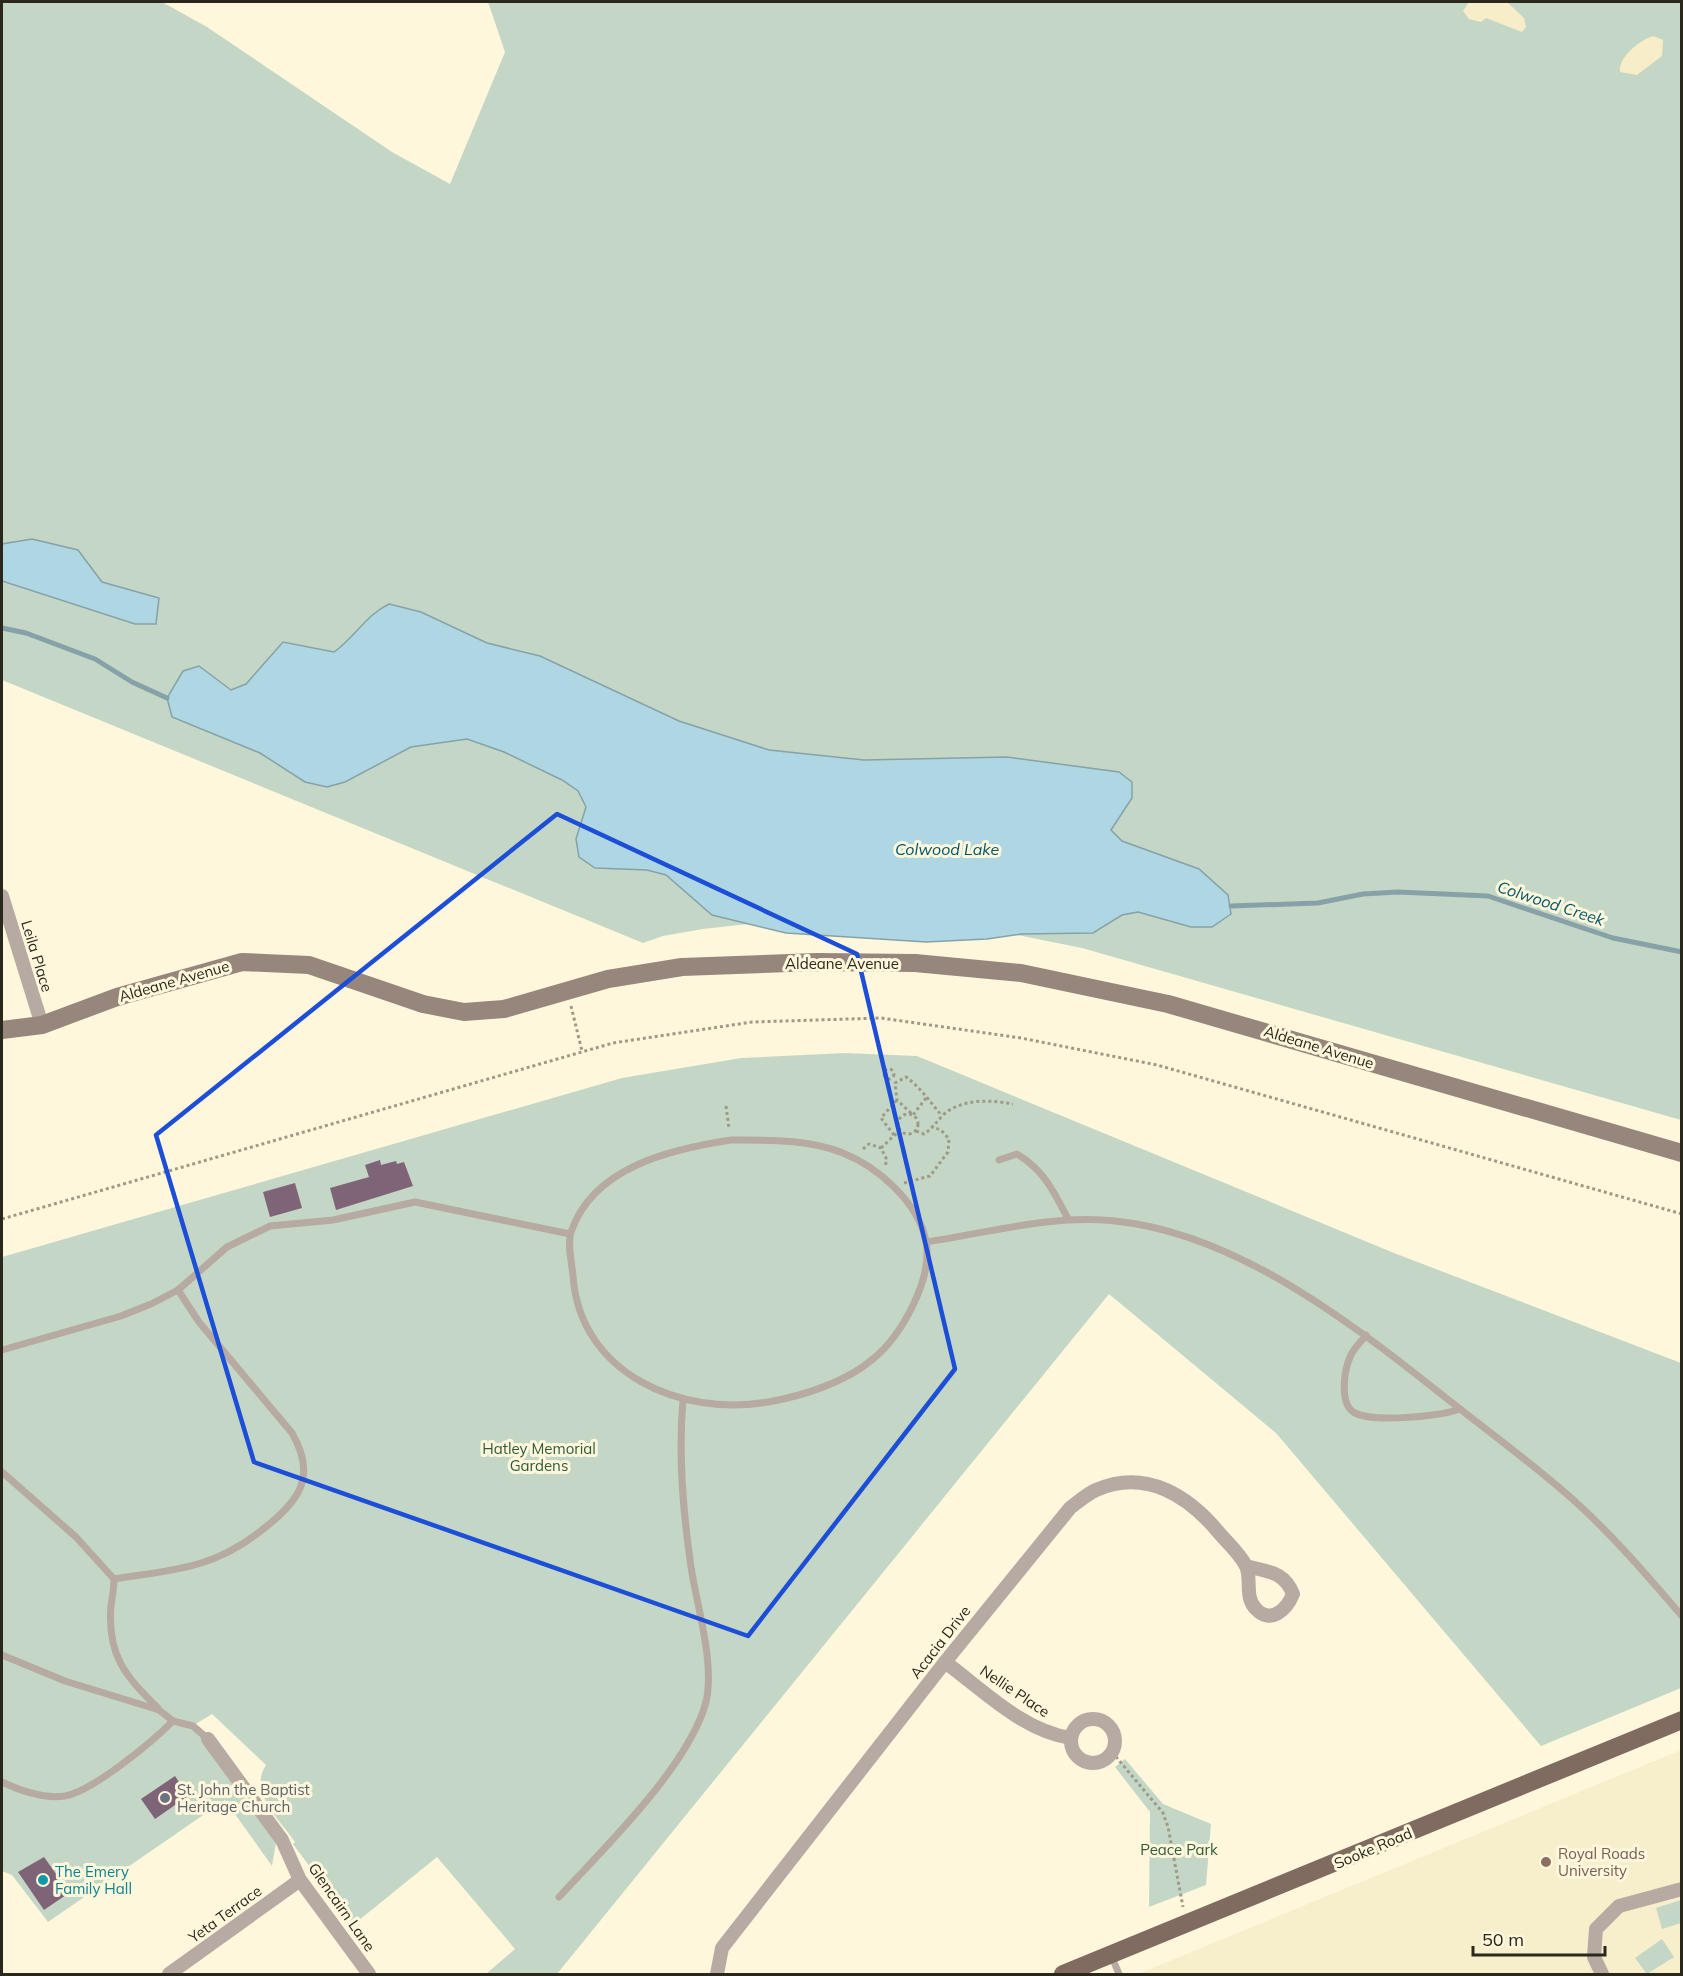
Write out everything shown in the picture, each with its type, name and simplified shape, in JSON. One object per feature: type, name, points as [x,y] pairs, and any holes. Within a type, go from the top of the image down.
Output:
[{"type":"main road","name":"Sooke Road","points":[[1063,1974],[1682,1720]]},
{"type":"street","name":"Leila Place","points":[[2,896],[42,1025]]},
{"type":"street","name":"Aldeane Avenue","points":[[2,1030],[42,1025],[117,997],[242,962],[309,965],[423,1004],[464,1012],[504,1009],[608,979],[682,967],[817,962],[915,963],[1021,973],[1096,987],[1215,1016],[1682,1153]]},
{"type":"street","name":"Acacia Drive","points":[[717,1974],[722,1948],[945,1662],[1070,1508],[1096,1490],[1128,1482],[1159,1486],[1188,1501],[1211,1523],[1246,1566]]},
{"type":"street","name":"Nellie Place","points":[[945,1662],[1020,1718],[1050,1735],[1071,1738]]},
{"type":"street","points":[[1091,1719],[1101,1720],[1109,1725],[1114,1733],[1115,1743],[1112,1752],[1105,1759],[1096,1763],[1077,1756],[1072,1748],[1071,1738],[1075,1729],[1082,1722],[1091,1719]]},
{"type":"street","name":"Glencairn Lane","points":[[208,1739],[282,1840],[300,1880],[369,1974]]},
{"type":"street","name":"Yeta Terrace","points":[[169,1974],[300,1880]]},
{"type":"street","points":[[1602,1974],[1594,1957],[1596,1929],[1619,1906],[1682,1888]]},
{"type":"lane","points":[[730,1140],[790,1142],[819,1146],[857,1160],[896,1189],[919,1220],[926,1242],[923,1270],[911,1311],[901,1329],[872,1360],[827,1384],[768,1402],[712,1404],[683,1400],[659,1392],[620,1368],[589,1333],[579,1314],[574,1291],[570,1234],[600,1189],[623,1172],[646,1160],[671,1152],[730,1140]]},
{"type":"lane","points":[[999,1160],[1017,1154],[1034,1164],[1045,1176],[1068,1219]]},
{"type":"lane","points":[[2,1350],[122,1316],[151,1304],[178,1290],[226,1247],[270,1226],[333,1220],[415,1202],[570,1234]]},
{"type":"lane","points":[[926,1242],[1068,1219],[1118,1221],[1196,1241],[1272,1275],[1366,1335],[1579,1505],[1608,1533],[1682,1616]]},
{"type":"lane","points":[[114,1579],[177,1568],[225,1554],[244,1544],[280,1516],[294,1502],[302,1484],[304,1465],[301,1449],[292,1433],[199,1322],[178,1290]]},
{"type":"lane","points":[[1366,1335],[1350,1355],[1346,1372],[1346,1399],[1349,1408],[1355,1413],[1369,1417],[1423,1417],[1443,1415],[1460,1409]]},
{"type":"lane","points":[[559,1897],[629,1822],[656,1789],[680,1753],[705,1703],[707,1666],[690,1556],[681,1472],[683,1400]]},
{"type":"lane","points":[[2,1472],[76,1537],[114,1579],[112,1643],[116,1659],[133,1683],[173,1721],[193,1726],[208,1739]]},
{"type":"lane","points":[[2,1655],[65,1681],[159,1710]]},
{"type":"lane","points":[[2,1782],[41,1795],[65,1796],[83,1790],[152,1742],[173,1721]]},
{"type":"lane","points":[[1110,1954],[1119,1974]]},
{"type":"path","points":[[567,989],[582,1051]]},
{"type":"path","points":[[2,1219],[582,1051],[714,1026],[789,1019],[881,1018],[1021,1038],[1157,1065],[1682,1214]]},
{"type":"path","points":[[916,1131],[919,1124],[897,1100],[894,1088],[895,1078],[906,1077],[942,1116]]},
{"type":"path","points":[[913,1115],[926,1098]]},
{"type":"path","points":[[894,1135],[881,1118],[897,1100]]},
{"type":"path","points":[[900,1130],[908,1134],[916,1131],[924,1134],[942,1116],[956,1108],[983,1100],[1013,1104]]},
{"type":"path","points":[[726,1106],[730,1140]]},
{"type":"path","points":[[900,1130],[900,1118],[908,1114],[913,1115]]},
{"type":"path","points":[[896,1189],[910,1181],[930,1176],[948,1152],[949,1139],[941,1130],[932,1127]]},
{"type":"path","points":[[881,1148],[900,1130]]},
{"type":"path","points":[[1112,1752],[1163,1813],[1168,1827],[1186,1924]]},
{"type":"highlighted area","points":[[557,814],[857,954],[955,1369],[748,1636],[254,1462],[156,1135]]},
{"type":"shaded area","name":"Royal Roads University","points":[[1681,1750],[1681,1974],[1138,1974]]},
{"type":"green space","points":[[2,2],[162,2],[207,27],[392,152],[450,184],[505,52],[488,2],[1681,2],[1681,1120],[1082,948],[983,928],[793,919],[703,929],[663,936],[643,943],[2,680]]},
{"type":"green space","name":"Hatley Memorial Gardens","points":[[845,1053],[917,1056],[1394,1253],[1681,1363],[1681,1688],[1541,1746],[1276,1433],[1109,1294],[557,1974],[486,1974],[515,1949],[437,1857],[353,1925],[293,1844],[295,1842],[268,1805],[261,1785],[261,1775],[266,1765],[212,1714],[194,1725],[276,1843],[272,1866],[225,1800],[48,1922],[12,1875],[2,1871],[2,1257],[622,1078],[741,1058]]},
{"type":"green space","name":"Peace Park","points":[[1125,1759],[1163,1804],[1211,1824],[1206,1885],[1149,1907],[1150,1812],[1115,1767]]},
{"type":"green space","points":[[1681,1900],[1681,1923],[1662,1929],[1656,1908]]},
{"type":"green space","points":[[1662,1939],[1674,1957],[1647,1974],[1635,1958]]},
{"type":"sand","points":[[1469,2],[1507,2],[1524,18],[1526,27],[1522,32],[1486,18],[1481,22],[1469,19],[1463,11]]},
{"type":"sand","points":[[1653,36],[1663,40],[1662,56],[1637,75],[1620,72],[1620,66],[1626,55],[1642,41]]},
{"type":"water","points":[[32,539],[78,550],[102,582],[159,598],[156,624],[135,624],[2,581],[2,544]]},
{"type":"water","name":"Colwood Lake","points":[[389,604],[421,612],[487,643],[540,656],[679,721],[769,750],[864,760],[1007,757],[1119,772],[1132,782],[1132,798],[1111,830],[1122,841],[1199,869],[1228,895],[1231,914],[1212,927],[1191,927],[1138,912],[1122,915],[1093,933],[1022,934],[987,939],[926,942],[786,933],[712,915],[666,875],[647,870],[595,868],[579,857],[576,839],[586,807],[578,791],[562,780],[504,752],[467,739],[411,747],[345,782],[327,787],[305,782],[260,753],[172,717],[167,698],[183,671],[199,666],[231,690],[246,684],[283,642],[334,652],[367,620]]},
{"type":"building","points":[[380,1160],[381,1165],[396,1161],[397,1164],[404,1162],[413,1186],[336,1210],[330,1188],[369,1177],[365,1165]]},
{"type":"building","points":[[295,1183],[302,1208],[270,1217],[263,1192]]},
{"type":"building","name":"St. John the Baptist Heritage Church","points":[[175,1776],[188,1796],[155,1819],[141,1799]]},
{"type":"building","name":"The Emery Family Hall","points":[[44,1857],[64,1885],[61,1887],[66,1895],[44,1910],[18,1872]]},
{"type":"waterway","name":"Colwood Creek","points":[[2,628],[26,633],[95,659],[132,682],[167,698]]},
{"type":"waterway","name":"Colwood Creek","points":[[1231,906],[1318,903],[1363,894],[1398,892],[1488,896],[1613,938],[1682,952]]},
{"type":"place","name":"St. John the Baptist Heritage Church","points":[[165,1798]]},
{"type":"place","name":"Royal Roads University","points":[[1546,1862]]},
{"type":"place","name":"The Emery Family Hall","points":[[43,1880]]}]
